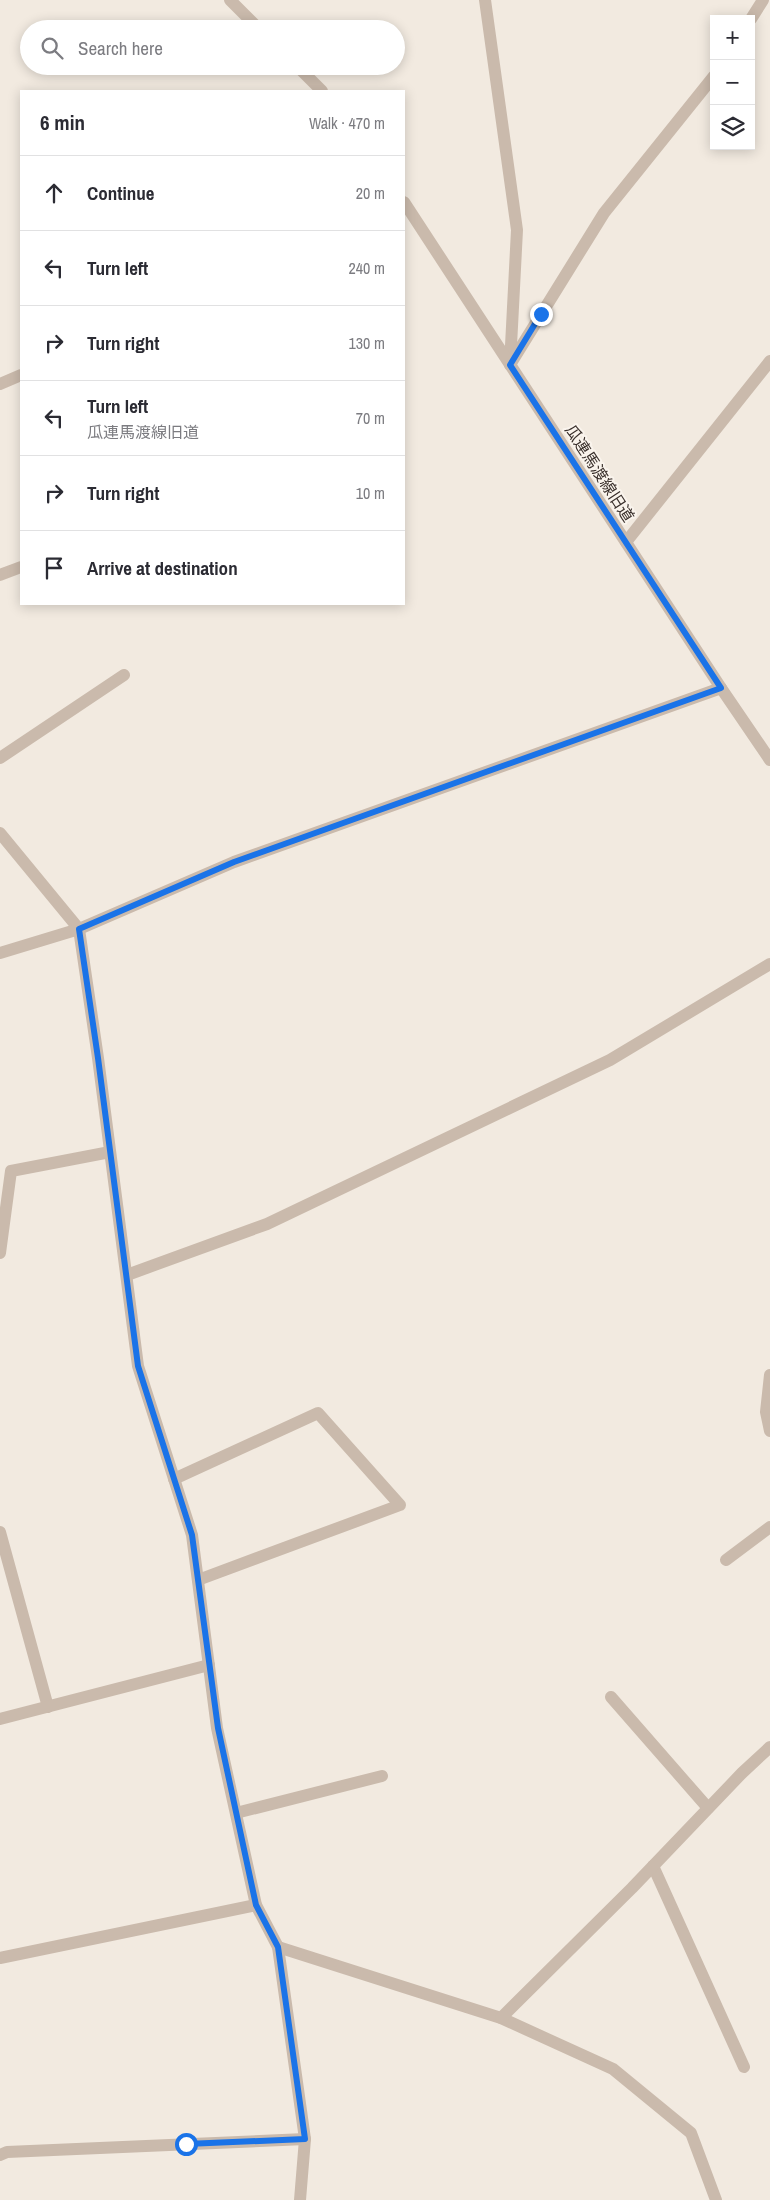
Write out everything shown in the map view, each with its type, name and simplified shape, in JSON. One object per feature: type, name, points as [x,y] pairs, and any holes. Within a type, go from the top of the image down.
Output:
[{"type":"street","points":[[230,0],[250,20]]},
{"type":"street","points":[[485,0],[517,230],[510,365]]},
{"type":"street","points":[[754,15],[763,0]]},
{"type":"street","points":[[305,75],[321,90]]},
{"type":"street","points":[[510,365],[604,213],[710,81]]},
{"type":"street","name":"瓜連馬渡線旧道","points":[[405,204],[770,760]]},
{"type":"street","points":[[626,542],[770,360]]},
{"type":"street","points":[[0,384],[20,375]]},
{"type":"street","points":[[0,575],[20,567]]},
{"type":"street","points":[[0,758],[124,675]]},
{"type":"street","points":[[0,953],[79,929],[234,862],[721,688]]},
{"type":"street","points":[[0,833],[79,929],[138,1366],[192,1535],[218,1728],[256,1905],[278,1947],[305,2139],[300,2200]]},
{"type":"street","points":[[126,1275],[266,1224],[610,1060],[770,964]]},
{"type":"street","points":[[0,1253],[11,1172],[110,1152]]},
{"type":"street","points":[[770,1375],[766,1412],[770,1431]]},
{"type":"street","points":[[174,1479],[318,1413],[400,1505],[198,1580]]},
{"type":"street","points":[[726,1560],[770,1528]]},
{"type":"street","points":[[0,1532],[48,1707]]},
{"type":"street","points":[[0,1719],[209,1664]]},
{"type":"street","points":[[611,1697],[708,1808]]},
{"type":"street","points":[[501,2018],[770,1747]]},
{"type":"street","points":[[236,1814],[382,1776]]},
{"type":"street","points":[[653,1866],[744,2067]]},
{"type":"street","points":[[0,1958],[256,1905]]},
{"type":"street","points":[[278,1947],[501,2018],[613,2069],[691,2133],[716,2200]]},
{"type":"street","points":[[0,2155],[7,2152],[305,2139]]},
{"type":"route","points":[[186,2144],[305,2139],[278,1947],[256,1905],[218,1728],[192,1535],[138,1366],[98,1058],[79,929],[234,862],[721,688],[510,365],[541,314]]}]
